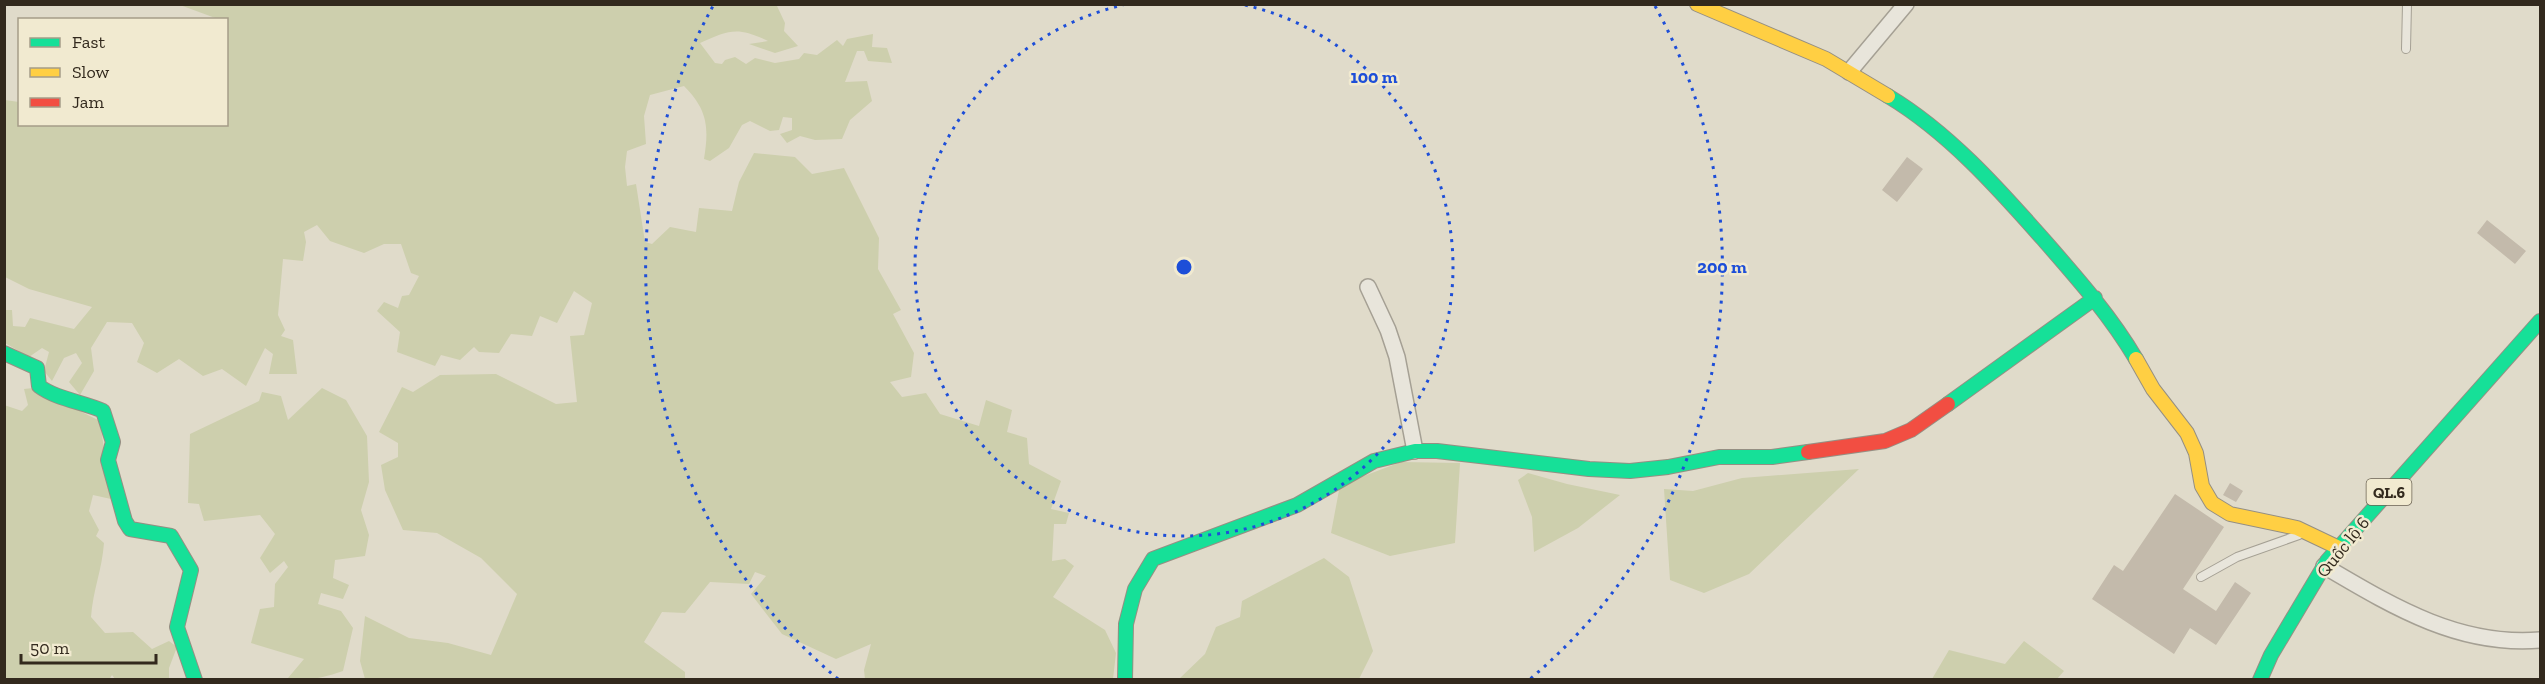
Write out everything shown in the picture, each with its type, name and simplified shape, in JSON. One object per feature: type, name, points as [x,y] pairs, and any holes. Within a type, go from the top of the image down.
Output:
[{"type":"main road","points":[[1697,4],[1788,41],[1849,72],[1898,102],[1968,159],[1996,186],[2095,298],[2123,337],[2153,389],[2187,433],[2196,453],[2202,486],[2212,502],[2230,514],[2309,532],[2339,548]]},
{"type":"main road","points":[[1125,680],[1126,624],[1135,589],[1153,559],[1297,505],[1374,461],[1415,451],[1454,452],[1589,470],[1630,471],[1659,469],[1719,457],[1772,457],[1885,441],[1911,430],[2095,298]]},
{"type":"main road","name":"Quốc lộ 6","points":[[2260,680],[2271,655],[2324,566],[2541,321]]},
{"type":"main road","points":[[4,353],[37,368],[39,386],[48,393],[82,402],[103,411],[113,442],[108,460],[114,473],[121,519],[130,529],[139,528],[171,536],[190,570],[177,627],[195,680]]},
{"type":"street","points":[[1849,72],[1906,4]]},
{"type":"street","points":[[1368,287],[1388,330],[1397,357],[1415,451]]},
{"type":"street","points":[[2324,566],[2379,599],[2417,617],[2479,638],[2497,641],[2541,640]]},
{"type":"lane","points":[[2406,50],[2407,4]]},
{"type":"lane","points":[[2201,577],[2237,556],[2270,543],[2309,532]]},
{"type":"green space","points":[[774,4],[777,6],[785,23],[784,31],[798,46],[775,53],[749,44],[768,41],[748,33],[733,31],[700,43],[715,63],[722,64],[725,60],[735,57],[746,64],[755,58],[775,63],[799,59],[804,53],[817,55],[837,40],[843,46],[847,39],[873,34],[872,47],[887,48],[892,63],[868,61],[864,51],[857,51],[845,82],[867,81],[872,101],[850,120],[842,139],[815,140],[800,136],[787,143],[780,134],[792,130],[792,118],[783,117],[779,130],[770,131],[750,121],[742,125],[729,148],[710,161],[704,159],[706,129],[702,111],[684,86],[650,95],[644,116],[646,144],[627,151],[625,167],[627,186],[636,184],[645,242],[652,244],[670,227],[696,232],[699,208],[732,211],[739,182],[754,153],[795,157],[812,174],[844,168],[879,238],[878,269],[901,310],[893,314],[914,353],[911,377],[890,382],[902,397],[926,393],[940,414],[979,426],[986,400],[1012,410],[1007,432],[1027,438],[1029,464],[1061,481],[1051,509],[1069,513],[1066,524],[1054,524],[1052,561],[1065,559],[1074,566],[1053,597],[1105,630],[1116,653],[1113,679],[865,679],[864,670],[871,644],[836,659],[782,634],[751,594],[766,576],[755,572],[749,584],[710,582],[685,613],[662,612],[644,642],[685,672],[685,679],[365,679],[360,661],[365,616],[409,638],[448,643],[491,655],[517,594],[481,558],[437,533],[403,530],[385,490],[381,465],[398,457],[398,443],[379,432],[402,387],[413,392],[440,375],[496,374],[556,404],[577,402],[570,336],[584,335],[592,303],[574,291],[557,323],[540,316],[532,336],[511,334],[499,353],[479,352],[474,347],[460,360],[441,355],[435,366],[397,352],[400,332],[377,311],[384,302],[398,308],[402,296],[409,295],[419,276],[411,273],[401,244],[384,244],[364,253],[330,241],[317,225],[304,232],[306,242],[303,261],[283,259],[278,315],[285,330],[281,336],[293,340],[297,374],[269,374],[273,354],[265,348],[246,386],[222,369],[203,376],[179,359],[157,373],[137,362],[144,343],[132,323],[107,322],[91,348],[94,371],[80,395],[69,382],[82,363],[76,353],[64,358],[52,381],[44,371],[49,352],[42,348],[29,357],[5,343],[5,310],[12,310],[13,326],[25,327],[30,318],[74,329],[92,307],[29,289],[5,277],[5,100],[18,102],[18,126],[228,126],[228,18],[215,18],[180,5]]},
{"type":"green space","points":[[33,388],[100,421],[111,499],[93,495],[89,511],[99,530],[96,536],[104,543],[91,617],[105,633],[133,632],[152,649],[169,641],[177,647],[169,668],[169,679],[115,679],[112,675],[109,680],[96,678],[92,680],[5,679],[4,405],[22,411],[28,405],[24,389]]},
{"type":"green space","points":[[322,388],[346,400],[367,436],[369,482],[361,510],[369,535],[365,556],[335,560],[333,578],[349,585],[343,599],[321,593],[318,604],[341,611],[353,628],[343,671],[316,678],[296,679],[288,678],[304,659],[251,643],[260,609],[274,607],[275,584],[288,567],[284,561],[270,573],[260,558],[275,534],[260,515],[204,521],[199,504],[188,503],[190,434],[259,401],[262,392],[281,396],[288,420]]},
{"type":"green space","points":[[1401,462],[1460,463],[1455,543],[1390,556],[1331,533],[1340,485]]},
{"type":"green space","points":[[1859,469],[1749,574],[1704,593],[1670,580],[1664,489],[1693,491],[1742,478]]},
{"type":"green space","points":[[1528,473],[1620,495],[1578,528],[1534,552],[1532,517],[1518,480]]},
{"type":"green space","points":[[1324,558],[1349,577],[1373,651],[1359,679],[1179,679],[1205,654],[1216,627],[1240,617],[1242,601]]},
{"type":"green space","points":[[2024,641],[2064,671],[2057,679],[1932,679],[1949,650],[2005,664]]},
{"type":"building","points":[[1907,157],[1923,169],[1897,202],[1882,190]]},
{"type":"building","points":[[2487,220],[2526,251],[2515,264],[2477,233]]},
{"type":"building","points":[[2230,483],[2243,491],[2236,502],[2223,495]]},
{"type":"building","points":[[2175,494],[2224,527],[2183,589],[2216,611],[2235,582],[2251,593],[2216,645],[2190,628],[2174,654],[2092,599],[2114,565],[2123,571]]},
{"type":"traffic: fast","points":[[1888,96],[1931,126],[1990,180],[2092,297],[2136,359]]},
{"type":"traffic: fast","points":[[1948,404],[2095,298]]},
{"type":"traffic: fast","points":[[2260,680],[2271,655],[2327,561],[2540,321]]},
{"type":"traffic: fast","points":[[4,353],[37,368],[39,386],[61,397],[103,411],[113,442],[108,460],[125,521],[130,529],[171,536],[191,570],[177,627],[195,680]]},
{"type":"traffic: fast","points":[[1125,680],[1126,624],[1135,589],[1153,559],[1297,505],[1374,461],[1415,451],[1437,451],[1589,469],[1630,471],[1668,467],[1719,457],[1772,457],[1808,452]]},
{"type":"traffic: slow","points":[[1697,4],[1826,59],[1888,96]]},
{"type":"traffic: slow","points":[[2136,359],[2153,389],[2187,433],[2196,453],[2202,486],[2212,503],[2230,514],[2297,528],[2339,548]]},
{"type":"traffic: jam","points":[[1808,452],[1885,441],[1911,430],[1948,404]]}]
